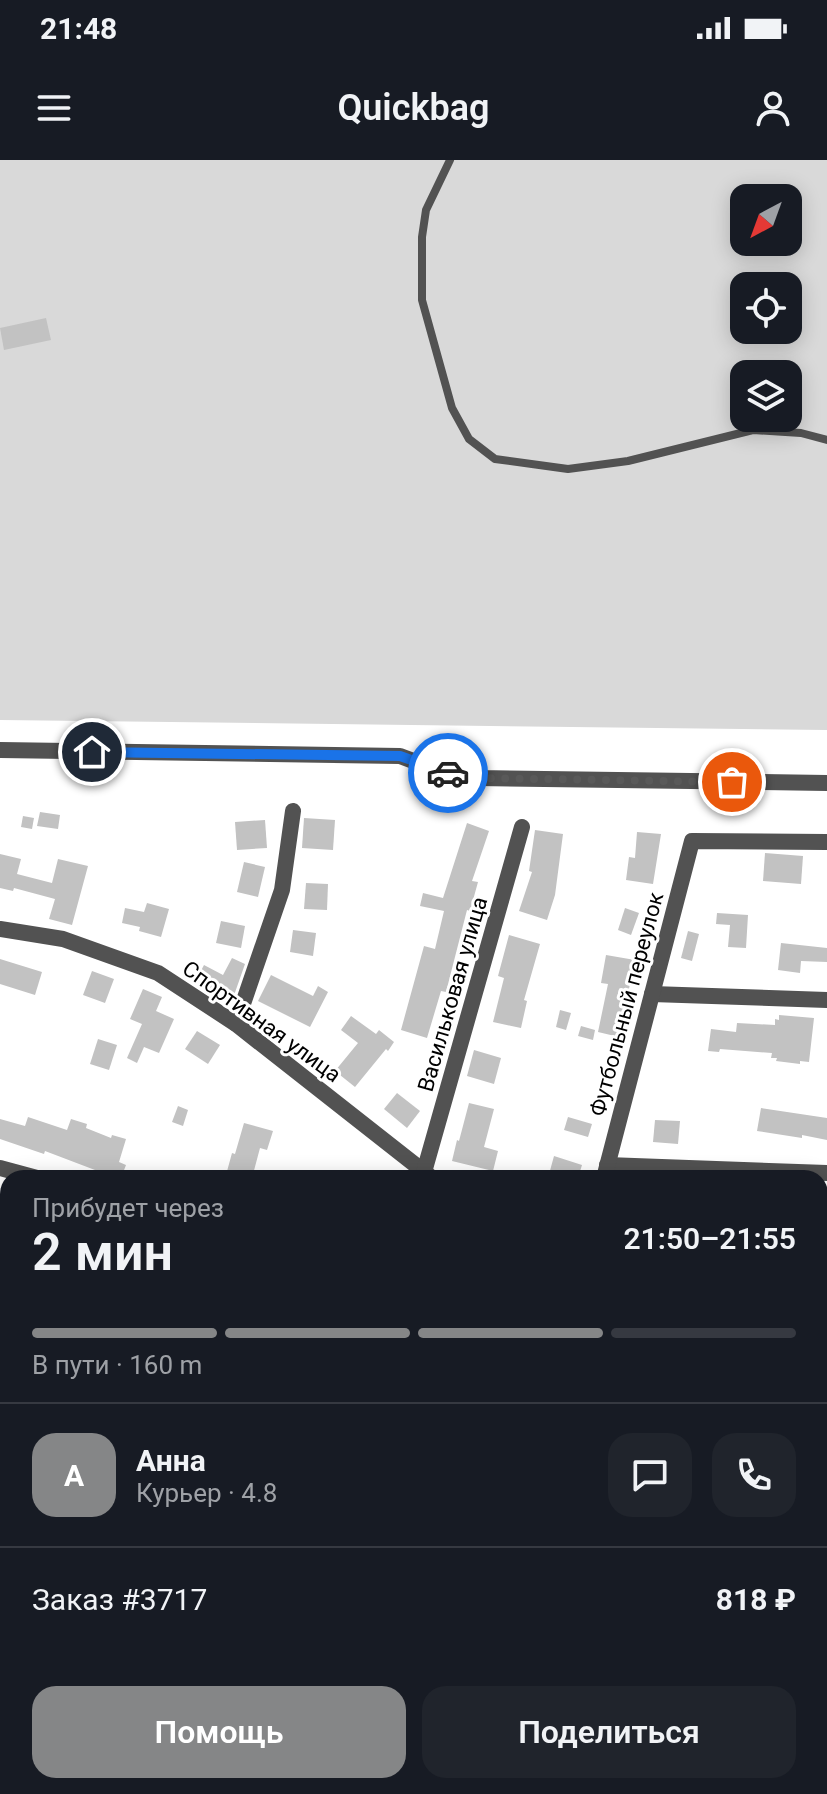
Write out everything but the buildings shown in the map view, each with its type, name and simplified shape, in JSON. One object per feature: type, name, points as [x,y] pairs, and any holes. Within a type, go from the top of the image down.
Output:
[{"type":"street","points":[[0,750],[400,756],[448,774],[478,778],[827,783]]},
{"type":"street","points":[[236,1024],[282,890],[293,811]]},
{"type":"street","name":"Васильковая улица","points":[[429,1170],[522,827]]},
{"type":"street","name":"Футбольный переулок","points":[[606,1170],[692,841],[827,842]]},
{"type":"street","name":"Спортивная улица","points":[[0,929],[63,939],[158,973],[236,1024],[422,1170]]},
{"type":"street","points":[[652,994],[827,1000]]},
{"type":"lane","points":[[450,160],[426,210],[422,237],[422,300],[452,408],[469,439],[495,459],[568,469],[628,461],[753,430],[801,433],[827,440]]},
{"type":"shaded area","points":[[0,160],[827,160],[827,730],[0,720]]},
{"type":"way so far","points":[[448,773],[478,778],[732,782]]},
{"type":"route","points":[[92,752],[400,756],[448,773]]}]
